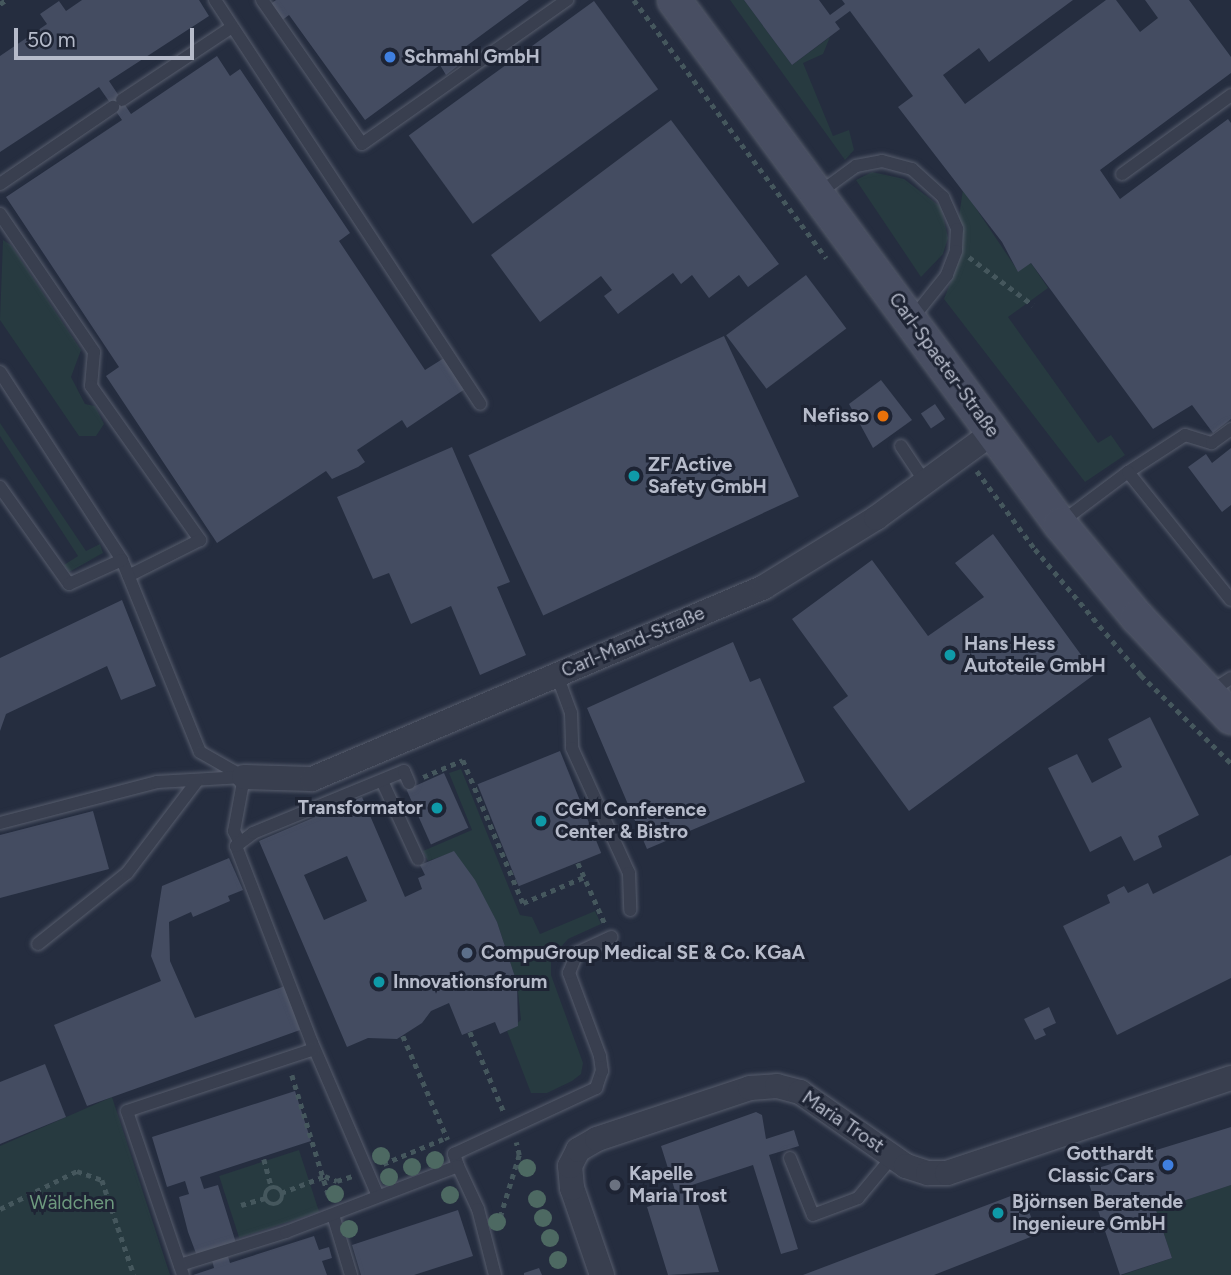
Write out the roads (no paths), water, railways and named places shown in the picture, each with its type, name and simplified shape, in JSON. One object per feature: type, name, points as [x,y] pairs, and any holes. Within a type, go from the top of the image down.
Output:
[{"type":"street","name":"Carl-Spaeter-Straße","points":[[674,0],[820,193],[1060,524],[1219,685],[1231,717]]},
{"type":"street","name":"Carl-Mand-Straße","points":[[244,777],[312,779],[764,587],[876,519],[992,433]]},
{"type":"street","name":"Maria Trost","points":[[602,1275],[572,1188],[570,1166],[578,1150],[597,1139],[750,1088],[777,1086],[800,1092],[893,1156],[928,1173],[947,1173],[1231,1079]]},
{"type":"lane","points":[[215,0],[480,404]]},
{"type":"lane","points":[[262,0],[362,144],[567,0]]},
{"type":"lane","points":[[0,184],[232,27]]},
{"type":"lane","points":[[1122,174],[1231,95]]},
{"type":"lane","points":[[820,193],[870,161],[912,169],[927,180],[952,212],[956,251],[947,275],[911,320]]},
{"type":"lane","points":[[0,214],[94,352],[91,386],[200,540],[128,576]]},
{"type":"lane","points":[[0,372],[122,560],[200,752],[244,777]]},
{"type":"lane","points":[[1060,524],[1128,472],[1185,435],[1212,443],[1231,429]]},
{"type":"lane","points":[[901,446],[925,482]]},
{"type":"lane","points":[[1128,472],[1231,600]]},
{"type":"lane","points":[[0,486],[69,584],[122,560]]},
{"type":"lane","points":[[557,675],[571,713],[572,748],[628,873],[630,910]]},
{"type":"lane","points":[[378,1196],[314,1049],[236,846],[239,841],[404,771],[409,783]]},
{"type":"lane","points":[[0,822],[157,782],[244,777]]},
{"type":"lane","points":[[239,841],[234,831],[244,777]]},
{"type":"lane","points":[[38,944],[127,873],[197,781]]},
{"type":"lane","points":[[382,781],[418,859]]},
{"type":"lane","points":[[314,1049],[127,1111],[182,1270],[378,1196],[456,1160],[512,1127],[596,1088],[602,1071],[600,1056],[569,973],[577,953],[612,937]]},
{"type":"lane","points":[[790,1158],[813,1215],[858,1198],[893,1156]]},
{"type":"lane","points":[[456,1160],[478,1209],[495,1275]]},
{"type":"lane","points":[[333,1215],[351,1275]]},
{"type":"place","name":"Schmahl GmbH","points":[[390,57]]},
{"type":"place","name":"Nefisso","points":[[883,416]]},
{"type":"place","name":"ZF Active Safety GmbH","points":[[634,476]]},
{"type":"place","name":"Hans Hess Autoteile GmbH","points":[[950,655]]},
{"type":"place","name":"Transformator","points":[[437,808]]},
{"type":"place","name":"CGM Conference Center & Bistro","points":[[541,821]]},
{"type":"place","name":"CompuGroup Medical SE & Co. KGaA","points":[[467,953]]},
{"type":"place","name":"Innovationsforum","points":[[379,982]]},
{"type":"place","name":"Gotthardt Classic Cars","points":[[1168,1165]]},
{"type":"place","name":"Kapelle Maria Trost","points":[[615,1185]]},
{"type":"place","name":"Björnsen Beratende Ingenieure GmbH","points":[[998,1213]]},
{"type":"park label","name":"Wäldchen","points":[[72,1203]]}]
